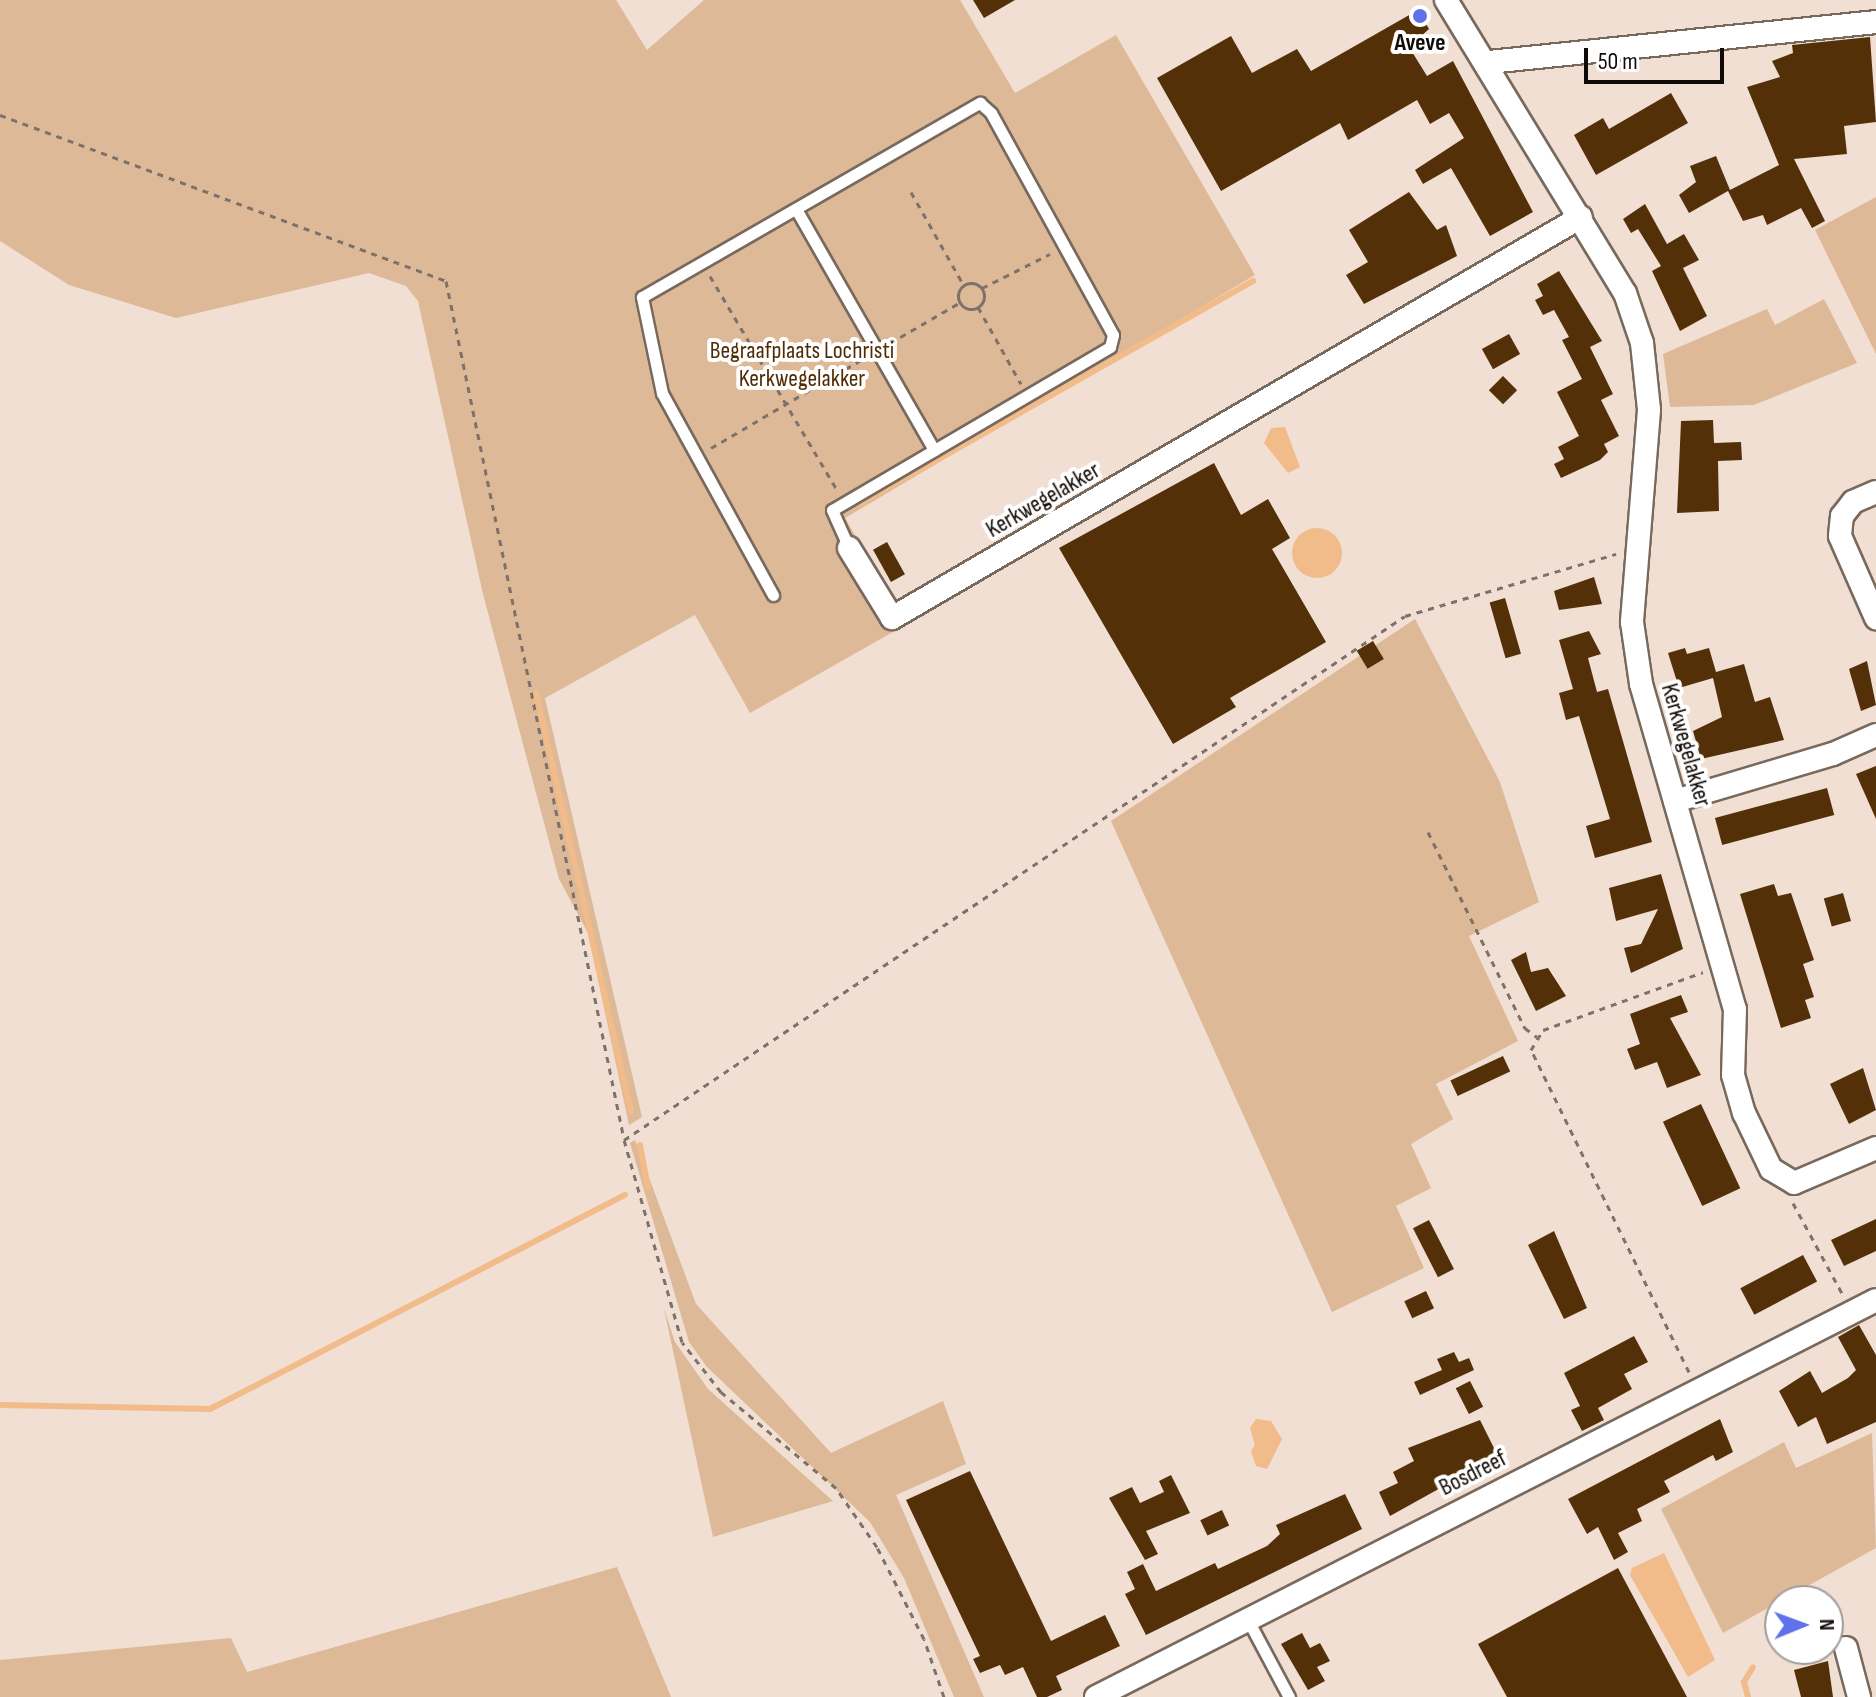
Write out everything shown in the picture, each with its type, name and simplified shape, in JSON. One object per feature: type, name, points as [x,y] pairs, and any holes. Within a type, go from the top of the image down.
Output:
[{"type":"street","name":"Kerkwegelakker","points":[[1446,0],[1489,62],[1625,293],[1642,343],[1649,410],[1632,622],[1641,684],[1735,1009],[1733,1075],[1744,1113],[1780,1180]]},
{"type":"street","points":[[1489,62],[1876,22]]},
{"type":"street","name":"Kerkwegelakker","points":[[849,548],[892,618],[1581,217]]},
{"type":"street","points":[[1876,492],[1853,502],[1842,516],[1840,536],[1876,618]]},
{"type":"street","points":[[1675,801],[1833,754],[1876,735]]},
{"type":"street","points":[[1780,1180],[1806,1183],[1876,1148]]},
{"type":"street","name":"Bosdreef","points":[[1096,1697],[1250,1624],[1372,1553],[1876,1300]]},
{"type":"street","points":[[1846,1648],[1859,1697]]},
{"type":"lane","points":[[773,595],[662,393],[642,297],[980,103],[991,113],[1113,335],[1110,347],[1029,399],[832,510],[849,548]]},
{"type":"lane","points":[[796,209],[934,450]]},
{"type":"lane","points":[[1250,1624],[1289,1697]]},
{"type":"path","points":[[0,115],[446,281],[624,1140],[682,1342],[721,1392],[836,1488],[877,1547],[924,1639],[944,1697]]},
{"type":"path","points":[[911,192],[963,284],[959,303]]},
{"type":"path","points":[[963,284],[982,288],[1065,246]]},
{"type":"path","points":[[702,263],[844,503]]},
{"type":"path","points":[[982,288],[978,307],[1029,399]]},
{"type":"path","points":[[697,456],[959,303],[978,307]]},
{"type":"path","points":[[624,1140],[1405,616],[1637,548]]},
{"type":"path","points":[[1428,832],[1525,1028],[1537,1037]]},
{"type":"path","points":[[1698,1389],[1531,1050],[1537,1037],[1722,966]]},
{"type":"path","points":[[1780,1180],[1852,1312]]},
{"type":"green space","name":"Begraafplaats Lochristi Kerkwegelakker","points":[[0,0],[616,0],[647,50],[704,0],[960,0],[1015,93],[1116,35],[1255,275],[845,518],[907,624],[750,713],[695,615],[545,698],[642,1117],[629,1125],[588,933],[559,879],[483,594],[418,301],[406,286],[369,273],[176,318],[69,285],[0,241]]},
{"type":"green space","points":[[1876,197],[1876,354],[1815,230]]},
{"type":"green space","points":[[1824,299],[1857,363],[1754,405],[1670,407],[1663,354],[1767,309],[1775,325]]},
{"type":"green space","points":[[1415,619],[1500,782],[1539,902],[1469,936],[1518,1041],[1436,1084],[1453,1119],[1411,1144],[1431,1188],[1396,1206],[1424,1268],[1332,1312],[1111,821]]},
{"type":"green space","points":[[635,1140],[696,1304],[831,1453],[943,1401],[966,1464],[896,1495],[984,1697],[954,1697],[904,1578],[870,1522],[707,1367],[689,1342],[630,1143]]},
{"type":"green space","points":[[664,1309],[675,1342],[708,1389],[833,1501],[713,1537]]},
{"type":"green space","points":[[1872,1433],[1876,1548],[1809,1585],[1764,1585],[1764,1610],[1723,1633],[1661,1509],[1784,1442],[1796,1468]]},
{"type":"green space","points":[[617,1567],[671,1697],[0,1697],[0,1660],[231,1638],[247,1672]]},
{"type":"shaded area","points":[[1285,427],[1300,467],[1288,473],[1264,443],[1271,428]]},
{"type":"shaded area","points":[[1317,528],[1334,536],[1342,553],[1334,570],[1317,578],[1300,570],[1292,553],[1300,536]]},
{"type":"shaded area","points":[[1256,1419],[1271,1421],[1282,1439],[1267,1469],[1256,1466],[1251,1451],[1255,1445],[1250,1428]]},
{"type":"shaded area","points":[[1664,1553],[1715,1660],[1688,1677],[1630,1575],[1632,1568]]},
{"type":"building","points":[[973,0],[1015,0],[984,18]]},
{"type":"building","points":[[1418,10],[1429,29],[1409,47],[1427,76],[1453,61],[1533,212],[1490,236],[1451,168],[1423,184],[1415,170],[1464,138],[1449,113],[1430,124],[1417,100],[1348,140],[1340,123],[1221,191],[1157,78],[1231,36],[1252,73],[1297,49],[1311,71]]},
{"type":"building","points":[[1870,37],[1876,122],[1844,126],[1847,154],[1794,159],[1825,221],[1812,228],[1801,208],[1767,225],[1763,215],[1743,221],[1728,191],[1689,213],[1679,195],[1696,182],[1690,166],[1716,156],[1730,190],[1779,165],[1747,87],[1780,77],[1772,61],[1793,53],[1792,45]]},
{"type":"building","points":[[1671,93],[1688,123],[1596,175],[1574,135],[1603,118],[1609,129]]},
{"type":"building","points":[[1409,192],[1437,230],[1446,225],[1457,256],[1364,304],[1346,275],[1368,262],[1349,230]]},
{"type":"building","points":[[1645,204],[1667,244],[1684,234],[1699,260],[1683,268],[1707,316],[1680,331],[1652,271],[1661,266],[1638,229],[1631,233],[1623,219]]},
{"type":"building","points":[[1559,271],[1602,341],[1590,347],[1613,394],[1601,400],[1619,436],[1604,444],[1608,452],[1600,460],[1561,478],[1554,464],[1564,459],[1558,447],[1579,436],[1557,392],[1582,379],[1562,340],[1569,337],[1554,310],[1543,315],[1535,300],[1543,296],[1537,284]]},
{"type":"building","points":[[1509,334],[1520,354],[1493,369],[1482,349]]},
{"type":"building","points":[[1503,376],[1517,390],[1503,404],[1489,390]]},
{"type":"building","points":[[1713,420],[1714,443],[1741,442],[1742,460],[1718,461],[1719,511],[1677,513],[1681,421]]},
{"type":"building","points":[[1214,463],[1241,515],[1268,499],[1290,538],[1272,549],[1326,642],[1230,698],[1236,707],[1173,744],[1059,548]]},
{"type":"building","points":[[887,542],[905,574],[891,582],[873,550]]},
{"type":"building","points":[[1594,577],[1602,604],[1559,610],[1554,591]]},
{"type":"building","points":[[1505,598],[1521,654],[1506,658],[1490,602]]},
{"type":"building","points":[[1589,631],[1601,654],[1588,658],[1597,692],[1608,689],[1652,842],[1595,858],[1586,826],[1610,819],[1579,716],[1566,720],[1559,693],[1573,689],[1559,640]]},
{"type":"building","points":[[1373,641],[1384,659],[1368,669],[1357,651]]},
{"type":"building","points":[[1685,648],[1687,654],[1709,648],[1716,672],[1744,664],[1755,702],[1770,697],[1784,740],[1701,759],[1693,731],[1722,717],[1713,678],[1679,688],[1668,653]]},
{"type":"building","points":[[1867,661],[1876,705],[1861,711],[1849,669]]},
{"type":"building","points":[[1876,766],[1876,819],[1856,774]]},
{"type":"building","points":[[1827,788],[1834,815],[1722,845],[1715,818]]},
{"type":"building","points":[[1661,874],[1683,949],[1631,973],[1624,948],[1641,944],[1658,909],[1616,921],[1609,888]]},
{"type":"building","points":[[1774,884],[1778,896],[1791,893],[1814,960],[1803,964],[1814,997],[1805,1000],[1811,1018],[1781,1028],[1740,894]]},
{"type":"building","points":[[1843,893],[1851,921],[1832,926],[1824,899]]},
{"type":"building","points":[[1526,952],[1531,972],[1548,968],[1566,996],[1536,1011],[1511,960]]},
{"type":"building","points":[[1681,995],[1688,1012],[1670,1018],[1701,1075],[1667,1088],[1657,1062],[1635,1070],[1627,1049],[1640,1044],[1630,1014]]},
{"type":"building","points":[[1503,1056],[1510,1071],[1458,1096],[1450,1081]]},
{"type":"building","points":[[1863,1068],[1876,1110],[1849,1124],[1830,1084]]},
{"type":"building","points":[[1701,1104],[1740,1188],[1702,1206],[1663,1122]]},
{"type":"building","points":[[1876,1219],[1876,1251],[1844,1266],[1831,1240]]},
{"type":"building","points":[[1429,1220],[1454,1269],[1438,1277],[1413,1228]]},
{"type":"building","points":[[1554,1231],[1587,1308],[1564,1319],[1528,1245]]},
{"type":"building","points":[[1803,1255],[1817,1281],[1754,1315],[1740,1288]]},
{"type":"building","points":[[1426,1291],[1434,1308],[1412,1318],[1404,1301]]},
{"type":"building","points":[[1859,1325],[1876,1355],[1876,1422],[1827,1444],[1816,1417],[1798,1427],[1779,1391],[1810,1371],[1822,1393],[1848,1378],[1856,1370],[1838,1337]]},
{"type":"building","points":[[1634,1336],[1648,1362],[1624,1374],[1632,1389],[1598,1408],[1604,1420],[1582,1431],[1571,1410],[1580,1406],[1564,1373]]},
{"type":"building","points":[[1454,1352],[1459,1362],[1469,1358],[1474,1370],[1420,1395],[1414,1382],[1442,1370],[1437,1359]]},
{"type":"building","points":[[1470,1381],[1483,1407],[1469,1414],[1456,1388]]},
{"type":"building","points":[[1720,1419],[1733,1452],[1716,1461],[1713,1455],[1664,1481],[1670,1492],[1637,1509],[1642,1521],[1618,1533],[1628,1552],[1614,1560],[1598,1527],[1587,1534],[1568,1499]]},
{"type":"building","points":[[1480,1420],[1498,1456],[1390,1516],[1379,1492],[1398,1483],[1393,1472],[1414,1461],[1408,1448]]},
{"type":"building","points":[[970,1471],[1051,1641],[1105,1615],[1120,1646],[1056,1676],[1062,1690],[1047,1697],[1037,1697],[1023,1667],[1005,1675],[1000,1665],[980,1673],[973,1659],[980,1656],[906,1500]]},
{"type":"building","points":[[1171,1475],[1190,1513],[1146,1531],[1158,1554],[1145,1560],[1109,1498],[1132,1487],[1140,1503],[1164,1492],[1159,1481]]},
{"type":"building","points":[[1345,1494],[1362,1529],[1146,1635],[1125,1594],[1135,1589],[1127,1572],[1143,1564],[1156,1591],[1215,1563],[1218,1569],[1267,1546],[1280,1534],[1276,1525]]},
{"type":"building","points":[[1222,1510],[1229,1525],[1207,1536],[1200,1520]]},
{"type":"building","points":[[1618,1568],[1687,1697],[1507,1697],[1478,1644]]},
{"type":"building","points":[[1302,1633],[1310,1648],[1320,1643],[1330,1661],[1317,1667],[1325,1681],[1308,1690],[1281,1644]]},
{"type":"building","points":[[1829,1665],[1833,1697],[1801,1697],[1794,1670]]},
{"type":"waterway","points":[[859,504],[1253,281]]},
{"type":"waterway","points":[[536,693],[631,1111]]},
{"type":"waterway","points":[[640,1145],[648,1188]]},
{"type":"waterway","points":[[0,1405],[210,1409],[625,1195]]},
{"type":"waterway","points":[[1748,1697],[1744,1682],[1753,1667]]},
{"type":"place","name":"Aveve","points":[[1420,16]]}]
